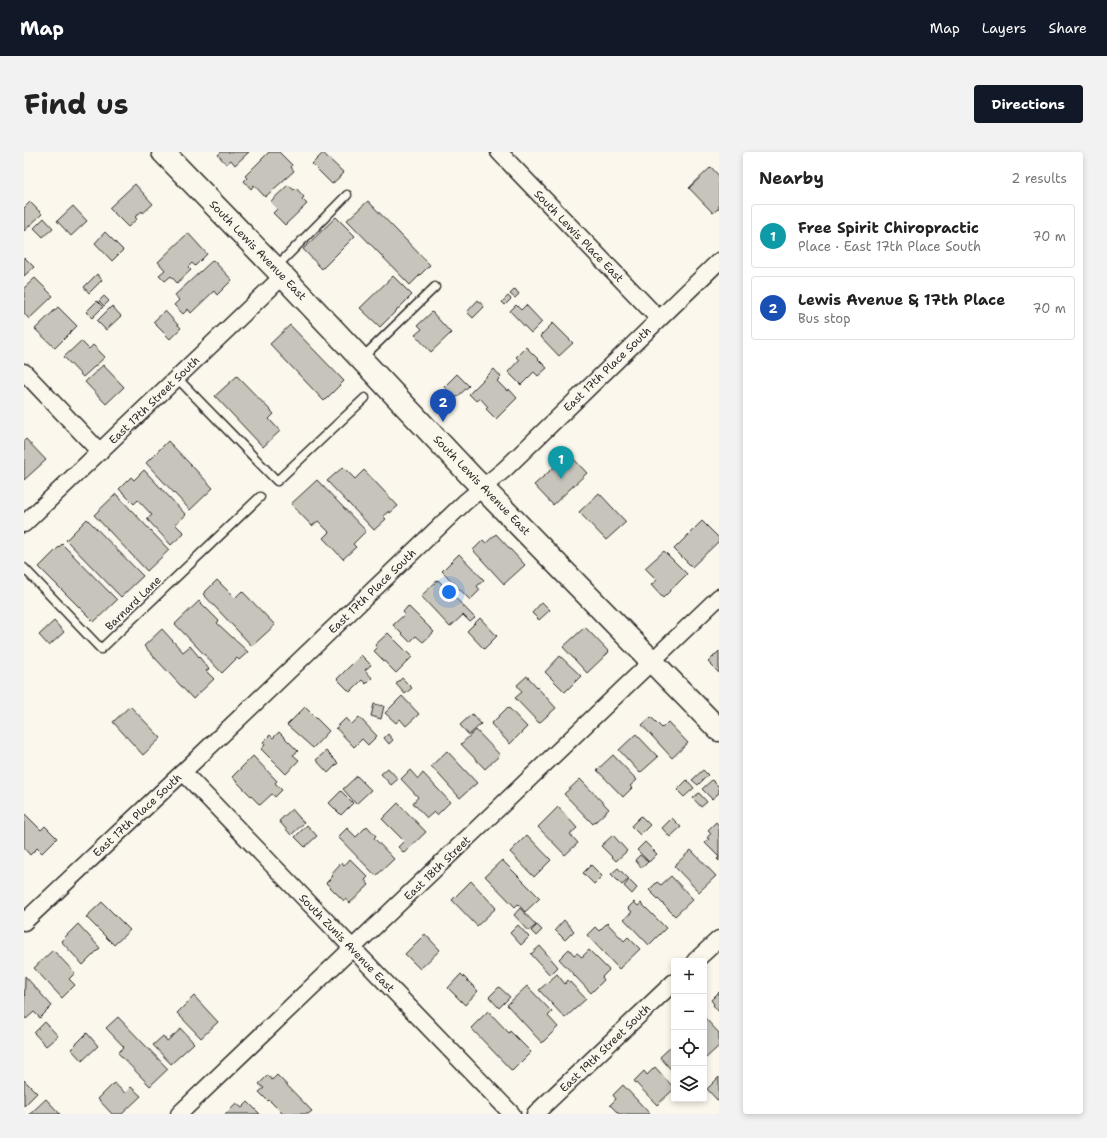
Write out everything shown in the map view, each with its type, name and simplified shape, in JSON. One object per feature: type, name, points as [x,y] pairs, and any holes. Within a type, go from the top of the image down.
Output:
[{"type":"main road","name":"South Lewis Avenue East","points":[[163,152],[483,487],[719,730]]},
{"type":"street","name":"South Lewis Place East","points":[[499,152],[659,319]]},
{"type":"street","name":"East 17th Place South","points":[[24,922],[459,508],[505,469],[719,261]]},
{"type":"street","name":"East 17th Street South","points":[[24,524],[177,378],[279,272]]},
{"type":"street","points":[[24,372],[100,452]]},
{"type":"street","name":"East 18th Street","points":[[179,1114],[719,598]]},
{"type":"street","name":"South Zunis Avenue East","points":[[183,772],[512,1114]]},
{"type":"street","points":[[699,958],[719,939]]},
{"type":"street","name":"East 19th Street South","points":[[535,1114],[671,985]]},
{"type":"lane","points":[[279,272],[347,195]]},
{"type":"lane","points":[[362,359],[435,288]]},
{"type":"lane","points":[[177,378],[278,481],[364,398]]},
{"type":"lane","name":"Barnard Lane","points":[[24,568],[102,649],[260,497]]},
{"type":"building","points":[[221,152],[249,152],[235,165],[231,160],[226,164],[218,155]]},
{"type":"building","points":[[269,152],[279,152],[292,165],[291,167],[294,171],[265,197],[254,185],[251,189],[244,181],[247,178],[245,176]]},
{"type":"building","points":[[323,153],[344,173],[332,184],[312,164]]},
{"type":"building","points":[[711,167],[719,176],[719,208],[713,213],[689,188]]},
{"type":"building","points":[[135,184],[153,204],[143,213],[142,211],[135,217],[137,219],[128,227],[109,208]]},
{"type":"building","points":[[288,185],[294,190],[296,188],[304,197],[302,199],[307,204],[285,225],[273,213],[277,209],[270,202]]},
{"type":"building","points":[[368,201],[430,265],[410,285],[347,220]]},
{"type":"building","points":[[30,202],[42,214],[24,231],[24,208]]},
{"type":"building","points":[[73,206],[87,221],[71,236],[57,221]]},
{"type":"building","points":[[336,217],[355,236],[322,269],[303,249]]},
{"type":"building","points":[[44,218],[53,228],[43,237],[34,228]]},
{"type":"building","points":[[105,232],[123,250],[112,261],[95,243]]},
{"type":"building","points":[[188,233],[207,254],[195,266],[192,263],[188,267],[191,270],[177,283],[171,276],[165,281],[159,275],[165,270],[158,262]]},
{"type":"building","points":[[24,257],[34,267],[24,276]]},
{"type":"building","points":[[213,260],[232,280],[217,295],[214,291],[191,313],[188,309],[183,314],[174,305],[179,300],[175,295]]},
{"type":"building","points":[[97,274],[102,280],[89,293],[84,287]]},
{"type":"building","points":[[393,276],[412,295],[380,327],[360,308]]},
{"type":"building","points":[[35,278],[53,296],[29,319],[24,313],[24,288]]},
{"type":"building","points":[[515,289],[519,294],[515,298],[510,294]]},
{"type":"building","points":[[104,296],[109,301],[104,306],[99,301]]},
{"type":"building","points":[[508,296],[511,299],[505,305],[502,302]]},
{"type":"building","points":[[478,300],[484,307],[473,318],[467,312]]},
{"type":"building","points":[[97,301],[103,307],[92,318],[86,312]]},
{"type":"building","points":[[516,305],[521,310],[526,305],[542,322],[531,333],[510,311]]},
{"type":"building","points":[[112,306],[121,316],[106,330],[97,321]]},
{"type":"building","points":[[58,307],[77,326],[55,348],[35,329]]},
{"type":"building","points":[[165,311],[181,328],[170,339],[153,322]]},
{"type":"building","points":[[432,312],[451,333],[431,352],[415,335],[422,329],[418,325]]},
{"type":"building","points":[[553,323],[573,343],[559,356],[540,336]]},
{"type":"building","points":[[290,325],[344,381],[324,401],[270,344]]},
{"type":"building","points":[[81,341],[89,349],[93,345],[105,357],[83,377],[64,357]]},
{"type":"building","points":[[526,347],[547,368],[538,376],[534,372],[521,385],[508,372],[519,360],[516,357]]},
{"type":"building","points":[[103,365],[124,387],[106,404],[85,382]]},
{"type":"building","points":[[494,369],[501,377],[497,381],[507,391],[509,389],[517,398],[496,419],[486,409],[488,407],[480,398],[476,401],[469,394]]},
{"type":"building","points":[[457,374],[469,386],[456,398],[444,387]]},
{"type":"building","points":[[237,376],[274,414],[269,419],[280,431],[263,447],[215,396]]},
{"type":"building","points":[[26,439],[46,460],[24,480],[24,441]]},
{"type":"building","points":[[168,441],[213,488],[190,510],[146,463]]},
{"type":"building","points":[[569,454],[587,473],[553,505],[534,485]]},
{"type":"building","points":[[343,467],[355,479],[364,470],[398,506],[390,513],[389,511],[383,516],[386,519],[374,530],[327,481]]},
{"type":"building","points":[[144,470],[186,515],[175,524],[184,533],[171,545],[147,519],[152,515],[138,500],[134,504],[119,489],[131,477],[134,480]]},
{"type":"building","points":[[317,480],[366,531],[353,544],[356,547],[343,559],[323,538],[329,532],[318,521],[312,526],[291,504]]},
{"type":"building","points":[[599,493],[626,522],[606,540],[579,512]]},
{"type":"building","points":[[116,494],[169,550],[147,571],[94,515]]},
{"type":"building","points":[[87,519],[143,576],[121,597],[66,540]]},
{"type":"building","points":[[702,521],[719,538],[719,541],[692,567],[674,549]]},
{"type":"building","points":[[496,534],[525,565],[504,584],[473,550],[483,540],[486,543]]},
{"type":"building","points":[[62,544],[117,600],[94,622],[39,567]]},
{"type":"building","points":[[664,551],[687,574],[663,598],[651,585],[657,580],[645,568]]},
{"type":"building","points":[[459,554],[484,580],[477,586],[480,590],[470,600],[442,571]]},
{"type":"building","points":[[217,580],[235,598],[242,591],[275,625],[252,646],[203,594]]},
{"type":"building","points":[[438,580],[475,618],[470,622],[463,615],[450,627],[421,596]]},
{"type":"building","points":[[199,601],[219,621],[217,623],[248,652],[239,660],[237,658],[222,673],[175,624]]},
{"type":"building","points":[[542,602],[550,610],[539,620],[532,613]]},
{"type":"building","points":[[408,606],[434,632],[423,642],[416,636],[410,642],[393,625],[405,614],[403,612]]},
{"type":"building","points":[[480,618],[497,636],[484,649],[467,631]]},
{"type":"building","points":[[54,621],[64,632],[49,646],[39,635]]},
{"type":"building","points":[[585,627],[609,652],[587,673],[563,647]]},
{"type":"building","points":[[162,629],[183,652],[190,646],[209,669],[206,671],[214,679],[193,699],[144,646]]},
{"type":"building","points":[[388,633],[412,657],[396,673],[374,651],[377,648],[375,645]]},
{"type":"building","points":[[719,651],[719,673],[708,662]]},
{"type":"building","points":[[361,655],[371,665],[365,670],[372,678],[366,684],[362,680],[350,692],[337,679]]},
{"type":"building","points":[[560,656],[581,676],[565,692],[545,672]]},
{"type":"building","points":[[527,676],[556,708],[539,723],[515,698],[522,692],[517,685]]},
{"type":"building","points":[[402,678],[412,688],[405,694],[396,684]]},
{"type":"building","points":[[402,696],[419,714],[406,726],[400,719],[396,723],[385,713]]},
{"type":"building","points":[[374,704],[384,706],[381,719],[371,716]]},
{"type":"building","points":[[130,706],[161,738],[143,755],[113,722]]},
{"type":"building","points":[[305,707],[329,731],[313,748],[287,725]]},
{"type":"building","points":[[508,707],[527,727],[510,744],[491,724]]},
{"type":"building","points":[[472,714],[481,724],[469,735],[460,725]]},
{"type":"building","points":[[359,717],[377,736],[368,745],[362,739],[354,747],[336,728],[346,718],[352,724]]},
{"type":"building","points":[[651,717],[662,728],[668,722],[688,743],[672,758],[642,725]]},
{"type":"building","points":[[476,730],[500,755],[485,769],[461,744]]},
{"type":"building","points":[[279,732],[298,751],[293,755],[299,760],[286,774],[261,749],[265,745],[263,742],[270,735],[273,738]]},
{"type":"building","points":[[388,734],[393,740],[389,744],[384,738]]},
{"type":"building","points":[[636,734],[658,757],[640,773],[619,750]]},
{"type":"building","points":[[326,751],[338,763],[328,773],[316,760]]},
{"type":"building","points":[[447,751],[477,783],[460,798],[431,766]]},
{"type":"building","points":[[613,755],[637,780],[630,786],[632,788],[623,797],[597,770]]},
{"type":"building","points":[[253,756],[277,781],[275,783],[282,790],[275,797],[272,794],[260,805],[232,777]]},
{"type":"building","points":[[388,768],[398,779],[391,785],[381,774]]},
{"type":"building","points":[[410,770],[418,779],[423,773],[450,802],[437,815],[434,812],[427,818],[413,803],[418,797],[401,779]]},
{"type":"building","points":[[703,770],[708,775],[698,785],[692,780]]},
{"type":"building","points":[[357,776],[371,790],[356,804],[343,789]]},
{"type":"building","points":[[580,779],[609,809],[593,824],[564,794]]},
{"type":"building","points":[[687,780],[694,788],[684,797],[677,790]]},
{"type":"building","points":[[712,780],[719,787],[719,793],[712,799],[702,789]]},
{"type":"building","points":[[341,791],[353,803],[341,815],[329,803]]},
{"type":"building","points":[[699,793],[707,802],[701,807],[693,798]]},
{"type":"building","points":[[398,803],[426,832],[404,853],[398,847],[404,841],[382,819]]},
{"type":"building","points":[[558,807],[577,828],[570,834],[578,843],[565,855],[538,827]]},
{"type":"building","points":[[292,809],[304,823],[291,835],[279,821]]},
{"type":"building","points":[[24,813],[41,830],[45,826],[57,838],[42,853],[37,848],[30,855],[24,848]]},
{"type":"building","points":[[641,816],[650,825],[640,835],[631,826]]},
{"type":"building","points":[[672,818],[681,827],[670,837],[662,828]]},
{"type":"building","points":[[716,822],[719,826],[719,857],[705,843],[709,839],[707,838],[711,833],[708,830]]},
{"type":"building","points":[[307,825],[317,836],[305,847],[295,837]]},
{"type":"building","points":[[367,826],[376,836],[374,838],[394,859],[376,876],[338,837],[347,828],[356,837]]},
{"type":"building","points":[[527,835],[551,860],[534,877],[510,852]]},
{"type":"building","points":[[613,835],[627,851],[616,861],[601,846]]},
{"type":"building","points":[[645,842],[657,854],[649,862],[637,850]]},
{"type":"building","points":[[691,850],[716,876],[699,892],[674,866]]},
{"type":"building","points":[[640,855],[648,862],[642,868],[635,860]]},
{"type":"building","points":[[350,859],[368,877],[365,880],[369,885],[350,903],[345,899],[344,901],[326,883],[333,876],[331,874],[341,863],[344,866]]},
{"type":"building","points":[[502,860],[540,898],[525,912],[518,904],[515,907],[485,876]]},
{"type":"building","points":[[591,865],[602,876],[594,884],[583,873]]},
{"type":"building","points":[[618,868],[629,879],[622,885],[611,874]]},
{"type":"building","points":[[671,876],[693,899],[675,916],[649,890],[657,882],[661,885]]},
{"type":"building","points":[[629,880],[637,888],[632,894],[624,886]]},
{"type":"building","points":[[471,881],[496,908],[477,926],[452,900]]},
{"type":"building","points":[[102,902],[130,930],[114,945],[86,917]]},
{"type":"building","points":[[634,902],[638,906],[641,903],[666,928],[649,945],[624,919],[632,912],[628,908]]},
{"type":"building","points":[[520,908],[536,925],[529,931],[514,915]]},
{"type":"building","points":[[564,920],[574,931],[565,940],[555,930]]},
{"type":"building","points":[[607,923],[624,941],[628,937],[640,949],[619,969],[587,935],[595,927],[599,931]]},
{"type":"building","points":[[78,924],[100,948],[83,965],[61,941]]},
{"type":"building","points":[[518,925],[529,937],[521,945],[510,933]]},
{"type":"building","points":[[537,925],[542,930],[536,936],[531,931]]},
{"type":"building","points":[[425,934],[440,950],[420,969],[405,954]]},
{"type":"building","points":[[540,946],[558,967],[550,975],[531,954]]},
{"type":"building","points":[[569,949],[574,955],[577,953],[582,957],[589,950],[609,970],[602,977],[604,980],[591,993],[559,959]]},
{"type":"building","points":[[53,950],[75,973],[69,979],[75,985],[62,998],[34,968]]},
{"type":"building","points":[[461,974],[478,991],[465,1005],[448,988]]},
{"type":"building","points":[[557,974],[565,984],[568,980],[586,999],[565,1018],[539,990]]},
{"type":"building","points":[[25,976],[52,1006],[40,1018],[34,1012],[26,1019],[24,1016]]},
{"type":"building","points":[[527,986],[552,1012],[548,1016],[558,1027],[542,1043],[507,1005]]},
{"type":"building","points":[[499,987],[510,997],[499,1008],[489,997]]},
{"type":"building","points":[[719,992],[719,1012],[711,1000]]},
{"type":"building","points":[[194,996],[218,1022],[201,1038],[177,1013]]},
{"type":"building","points":[[488,1011],[509,1033],[510,1031],[531,1052],[512,1071],[471,1028]]},
{"type":"building","points":[[118,1017],[168,1069],[150,1086],[118,1053],[124,1047],[106,1028]]},
{"type":"building","points":[[707,1020],[719,1033],[719,1046],[707,1057]]},
{"type":"building","points":[[45,1022],[58,1036],[46,1046],[34,1033]]},
{"type":"building","points":[[181,1029],[194,1043],[171,1064],[153,1045],[163,1036],[167,1041]]},
{"type":"building","points":[[87,1033],[98,1046],[82,1061],[71,1049]]},
{"type":"building","points":[[671,1047],[671,1070],[660,1057]]},
{"type":"building","points":[[655,1067],[671,1085],[671,1092],[657,1105],[634,1081],[644,1071],[647,1075]]},
{"type":"building","points":[[268,1075],[272,1080],[277,1075],[312,1111],[308,1114],[281,1114],[282,1113],[269,1100],[268,1101],[259,1092],[264,1088],[259,1084]]},
{"type":"building","points":[[719,1077],[719,1102],[707,1089]]},
{"type":"building","points":[[24,1080],[37,1093],[24,1106]]},
{"type":"building","points":[[114,1083],[125,1093],[131,1087],[141,1096],[122,1114],[112,1114],[98,1099]]},
{"type":"building","points":[[623,1085],[650,1114],[619,1114],[610,1105],[616,1099],[613,1095]]},
{"type":"building","points":[[46,1099],[60,1114],[30,1114]]},
{"type":"building","points":[[248,1102],[260,1114],[225,1114],[236,1103],[242,1108]]},
{"type":"place","name":"Lewis Avenue & 17th Place","points":[[443,422]]},
{"type":"place","name":"Free Spirit Chiropractic","points":[[561,479]]}]
